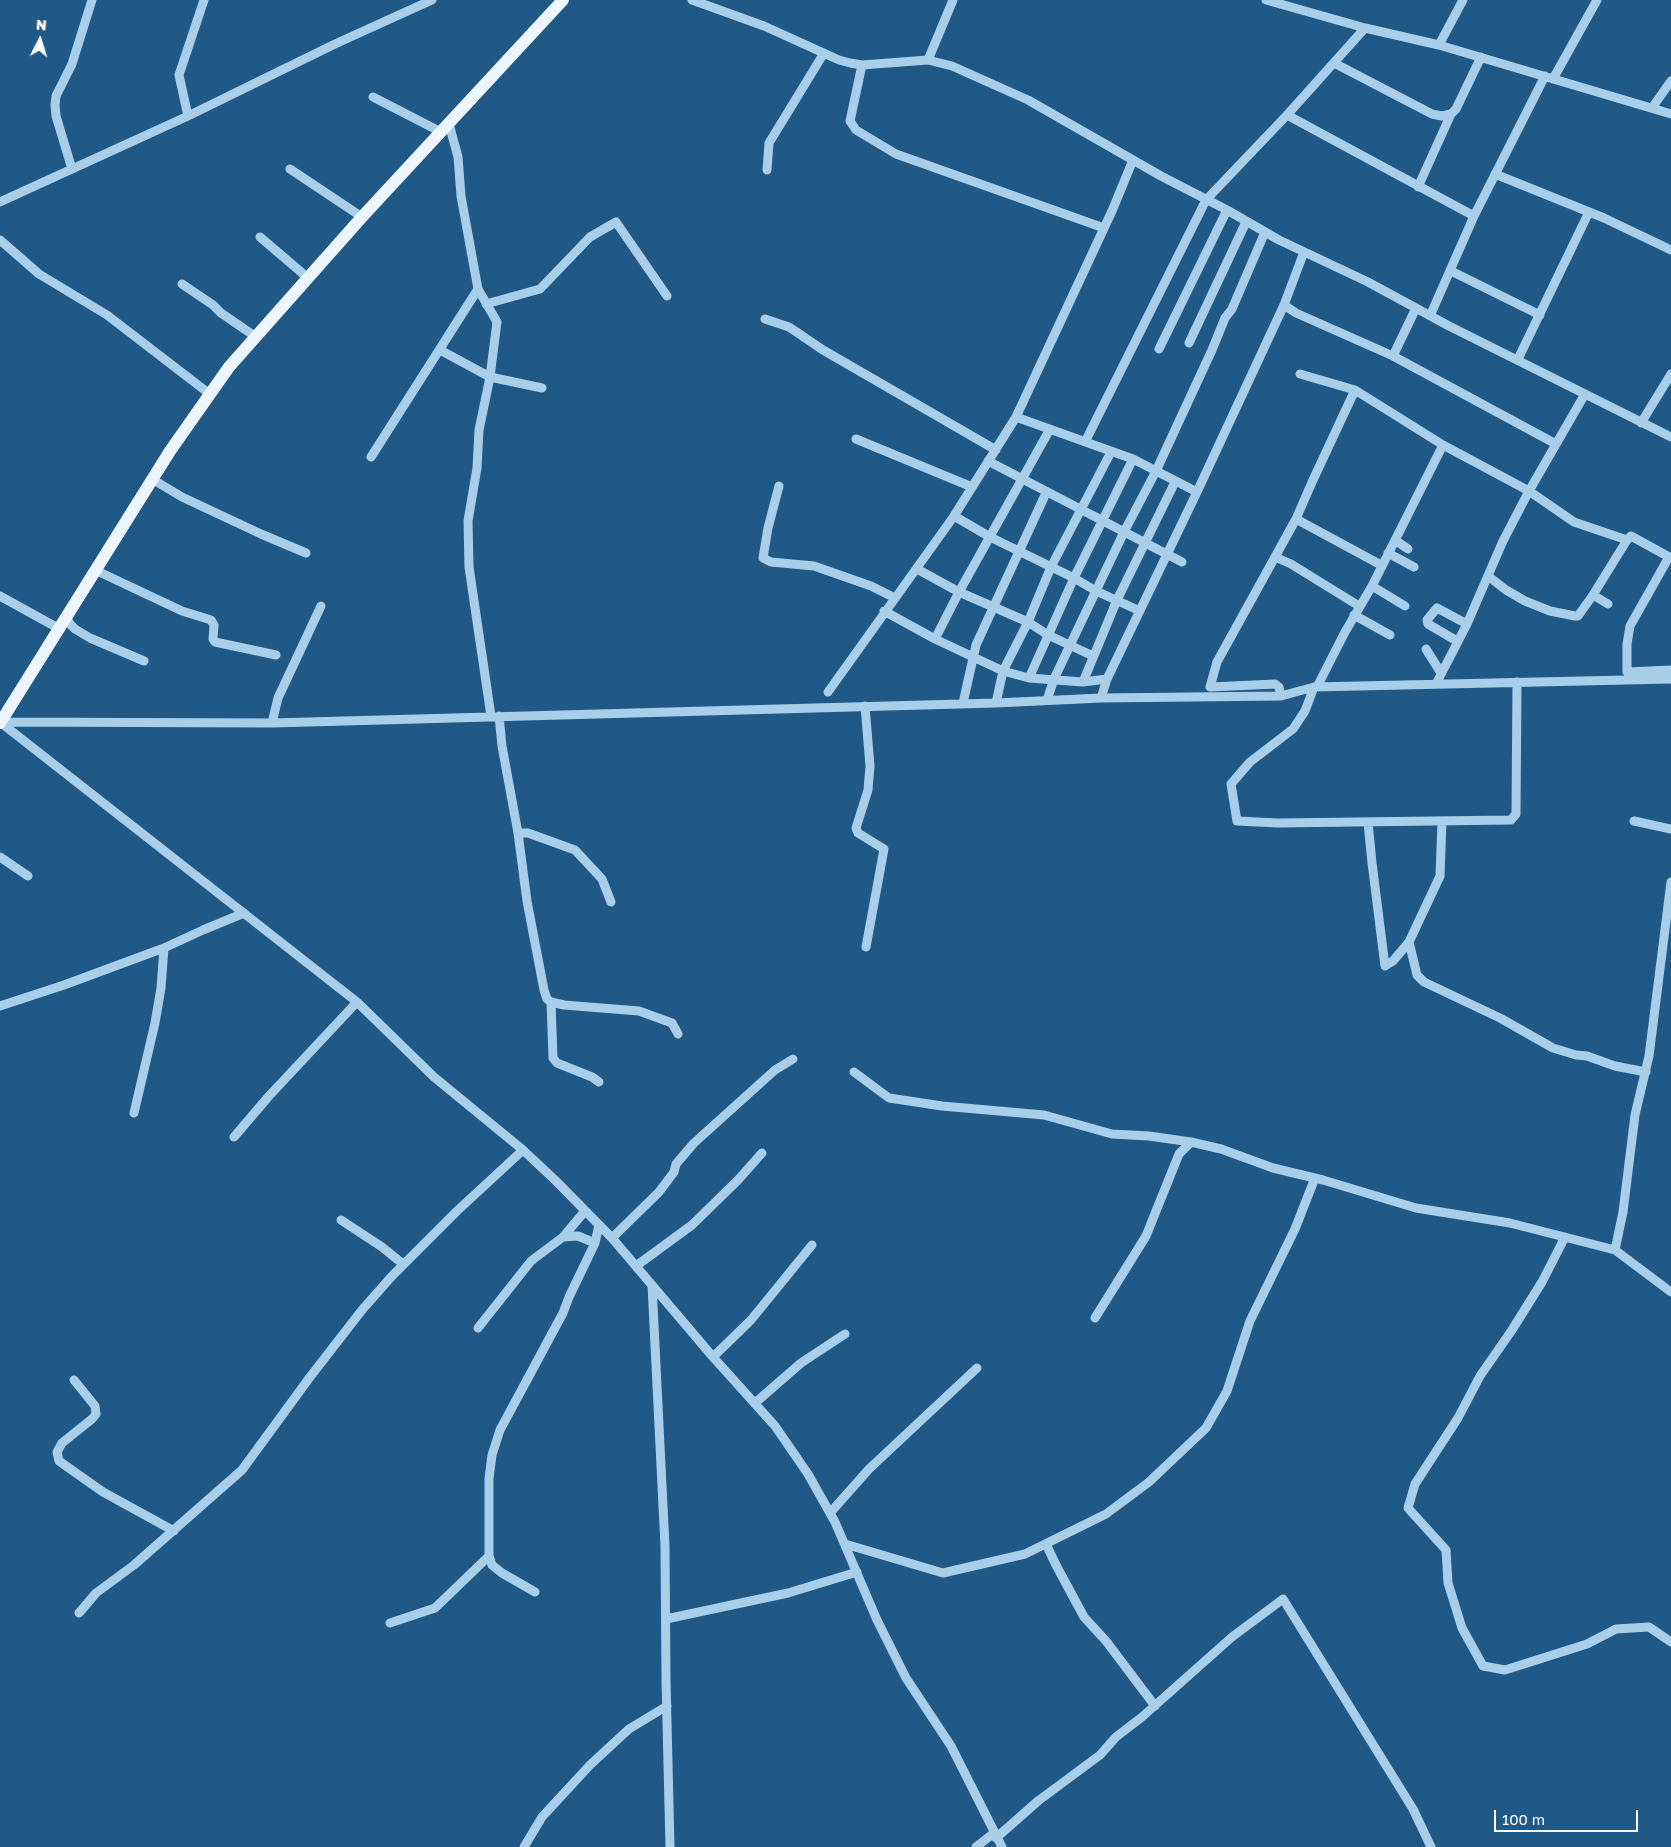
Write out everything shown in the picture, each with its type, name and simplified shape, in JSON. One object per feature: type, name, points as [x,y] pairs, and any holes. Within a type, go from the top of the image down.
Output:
[{"type":"main road","points":[[0,723],[170,451],[212,395],[230,367],[362,217],[563,0]]},
{"type":"street","points":[[72,169],[56,116],[56,96],[72,64],[92,0]]},
{"type":"street","points":[[188,116],[179,75],[204,0]]},
{"type":"street","points":[[0,202],[188,116],[326,48],[432,0]]},
{"type":"street","points":[[692,0],[764,26],[840,60],[862,65],[928,60],[952,66],[1028,100],[1265,232],[1671,437]]},
{"type":"street","points":[[928,60],[953,0]]},
{"type":"street","points":[[1266,0],[1365,28],[1439,44],[1671,114]]},
{"type":"street","points":[[1439,44],[1463,0]]},
{"type":"street","points":[[1430,316],[1474,216],[1495,174],[1549,77],[1597,0]]},
{"type":"street","points":[[1085,442],[1206,200],[1287,115],[1365,28]]},
{"type":"street","points":[[767,170],[769,142],[824,53]]},
{"type":"street","points":[[1418,187],[1451,114],[1456,109],[1481,57]]},
{"type":"street","points":[[1334,63],[1432,114],[1442,116],[1451,114]]},
{"type":"street","points":[[862,65],[850,121],[856,130],[896,154],[1104,228]]},
{"type":"street","points":[[1652,108],[1671,81]]},
{"type":"street","points":[[373,97],[445,128],[458,157],[461,196],[478,289],[497,322],[490,377],[479,430],[477,468],[468,527],[469,567],[518,833],[527,901],[547,999],[564,1005],[639,1010],[672,1023],[678,1034]]},
{"type":"street","points":[[1287,115],[1474,216]]},
{"type":"street","points":[[828,692],[884,611],[917,569],[954,516],[1016,417],[1104,228],[1133,160]]},
{"type":"street","points":[[290,169],[362,217]]},
{"type":"street","points":[[1495,174],[1589,212],[1671,250]]},
{"type":"street","points":[[1159,349],[1227,210]]},
{"type":"street","points":[[1518,359],[1589,212]]},
{"type":"street","points":[[486,304],[540,289],[590,237],[616,222],[667,296]]},
{"type":"street","points":[[1189,343],[1246,222]]},
{"type":"street","points":[[1047,700],[1054,679],[1124,532],[1156,471],[1225,318],[1232,309],[1265,232]]},
{"type":"street","points":[[260,237],[308,278]]},
{"type":"street","points":[[0,240],[39,274],[107,315],[212,395]]},
{"type":"street","points":[[1101,698],[1107,679],[1284,305],[1304,252]]},
{"type":"street","points":[[1451,271],[1540,315]]},
{"type":"street","points":[[182,284],[256,337]]},
{"type":"street","points":[[371,457],[478,289]]},
{"type":"street","points":[[1284,305],[1296,313],[1393,356],[1556,444]]},
{"type":"street","points":[[1393,356],[1416,308]]},
{"type":"street","points":[[765,320],[789,327],[823,350],[996,450]]},
{"type":"street","points":[[440,350],[490,377],[542,388]]},
{"type":"street","points":[[1300,374],[1355,390],[1443,445],[1529,492],[1574,522],[1627,540]]},
{"type":"street","points":[[1641,423],[1671,374]]},
{"type":"street","points":[[1281,696],[1279,687],[1275,684],[1210,687],[1220,655],[1296,519],[1355,390]]},
{"type":"street","points":[[1436,684],[1467,624],[1503,541],[1585,394]]},
{"type":"street","points":[[1016,417],[1133,459],[1197,492]]},
{"type":"street","points":[[934,639],[958,592],[1050,429]]},
{"type":"street","points":[[856,439],[972,487]]},
{"type":"street","points":[[1443,445],[1372,586],[1315,687],[1305,711],[1293,729],[1250,762],[1231,784],[1237,821],[1278,823],[1512,820],[1515,818],[1517,682]]},
{"type":"street","points":[[996,704],[1003,671],[1028,622],[1051,567],[1111,452]]},
{"type":"street","points":[[1029,678],[1074,578],[1133,459]]},
{"type":"street","points":[[988,461],[1046,493],[1081,508],[1182,562]]},
{"type":"street","points":[[152,479],[182,496],[261,534],[306,553]]},
{"type":"street","points":[[1083,682],[1117,600],[1175,482]]},
{"type":"street","points":[[778,486],[763,558],[771,562],[814,566],[871,586],[894,598]]},
{"type":"street","points":[[963,703],[973,656],[1046,493]]},
{"type":"street","points":[[954,516],[990,537],[1074,578],[1096,591],[1140,610]]},
{"type":"street","points":[[1296,519],[1381,565]]},
{"type":"street","points":[[1488,576],[1506,590],[1525,601],[1562,615],[1578,616],[1631,536],[1670,558],[1630,626],[1626,672],[1671,670]]},
{"type":"street","points":[[1395,540],[1408,550]]},
{"type":"street","points":[[1388,553],[1414,567]]},
{"type":"street","points":[[1275,557],[1291,564],[1390,635]]},
{"type":"street","points":[[917,569],[958,592],[1028,622],[1048,635],[1093,656]]},
{"type":"street","points":[[95,570],[182,611],[211,620],[214,625],[213,639],[216,642],[276,655]]},
{"type":"street","points":[[1372,586],[1405,606]]},
{"type":"street","points":[[1593,595],[1608,604]]},
{"type":"street","points":[[0,596],[58,628]]},
{"type":"street","points":[[272,722],[278,698],[322,606]]},
{"type":"street","points":[[1457,642],[1428,624],[1427,620],[1437,608],[1467,624]]},
{"type":"street","points":[[884,611],[934,639],[1003,671],[1029,678],[1083,682],[1107,679]]},
{"type":"street","points":[[66,616],[74,629],[90,638],[144,661]]},
{"type":"street","points":[[1426,649],[1441,673]]},
{"type":"street","points":[[0,723],[272,722],[963,703],[996,704],[1101,698],[1281,696],[1315,687],[1671,679]]},
{"type":"street","points":[[865,706],[870,766],[869,782],[856,828],[858,833],[884,849],[866,947]]},
{"type":"street","points":[[0,723],[357,1002],[434,1077],[523,1150],[612,1238],[713,1357],[776,1426],[808,1474],[845,1544],[906,1678],[951,1746],[1002,1847]]},
{"type":"street","points":[[1368,822],[1385,966],[1393,961],[1409,942],[1440,876],[1442,821]]},
{"type":"street","points":[[1634,821],[1671,828]]},
{"type":"street","points":[[518,833],[528,833],[575,850],[602,880],[611,902]]},
{"type":"street","points":[[0,857],[28,876]]},
{"type":"street","points":[[1615,1250],[1627,1187],[1635,1114],[1646,1072],[1671,882]]},
{"type":"street","points":[[0,1006],[64,985],[164,948],[244,913]]},
{"type":"street","points":[[1409,942],[1417,975],[1424,982],[1500,1018],[1553,1048],[1615,1066],[1646,1072]]},
{"type":"street","points":[[134,1113],[155,1023],[161,988],[164,948]]},
{"type":"street","points":[[234,1137],[269,1096],[357,1002]]},
{"type":"street","points":[[551,1002],[553,1058],[557,1063],[592,1077],[599,1082]]},
{"type":"street","points":[[612,1238],[659,1192],[674,1172],[676,1164],[694,1143],[775,1070],[792,1058]]},
{"type":"street","points":[[854,1072],[889,1098],[942,1106],[1044,1115],[1112,1134],[1149,1136],[1191,1142],[1221,1149],[1273,1168],[1315,1178],[1416,1208],[1510,1223],[1615,1250],[1671,1292]]},
{"type":"street","points":[[1095,1318],[1146,1236],[1179,1154],[1191,1142]]},
{"type":"street","points":[[79,1613],[96,1593],[134,1565],[242,1470],[315,1369],[362,1310],[403,1264],[523,1150]]},
{"type":"street","points":[[636,1266],[692,1225],[738,1180],[762,1153]]},
{"type":"street","points":[[845,1544],[943,1573],[1025,1554],[1106,1514],[1149,1482],[1206,1428],[1227,1391],[1250,1320],[1295,1229],[1315,1178]]},
{"type":"street","points":[[478,1328],[531,1261],[563,1237],[585,1211]]},
{"type":"street","points":[[341,1220],[382,1246],[403,1264]]},
{"type":"street","points":[[535,1592],[497,1569],[492,1565],[489,1556],[489,1479],[492,1455],[500,1430],[560,1320],[595,1243],[599,1225]]},
{"type":"street","points":[[563,1237],[578,1236],[595,1243]]},
{"type":"street","points":[[1565,1237],[1537,1290],[1480,1376],[1458,1418],[1415,1484],[1408,1508],[1446,1550],[1448,1583],[1462,1628],[1483,1666],[1505,1670],[1587,1644],[1616,1629],[1650,1627],[1671,1642]]},
{"type":"street","points":[[713,1357],[751,1320],[812,1245]]},
{"type":"street","points":[[652,1285],[665,1546],[666,1706],[670,1847]]},
{"type":"street","points":[[755,1403],[801,1363],[845,1334]]},
{"type":"street","points":[[830,1513],[869,1469],[977,1368]]},
{"type":"street","points":[[74,1380],[95,1406],[96,1414],[62,1443],[57,1452],[58,1461],[103,1492],[174,1531]]},
{"type":"street","points":[[1046,1544],[1084,1618],[1106,1640],[1155,1706]]},
{"type":"street","points":[[390,1623],[435,1608],[489,1556]]},
{"type":"street","points":[[666,1619],[788,1593],[857,1572]]},
{"type":"street","points":[[976,1847],[995,1835],[1100,1755],[1116,1737],[1155,1706],[1232,1637],[1283,1599],[1413,1809],[1431,1847]]},
{"type":"street","points":[[524,1847],[542,1817],[590,1765],[628,1729],[666,1706]]}]
